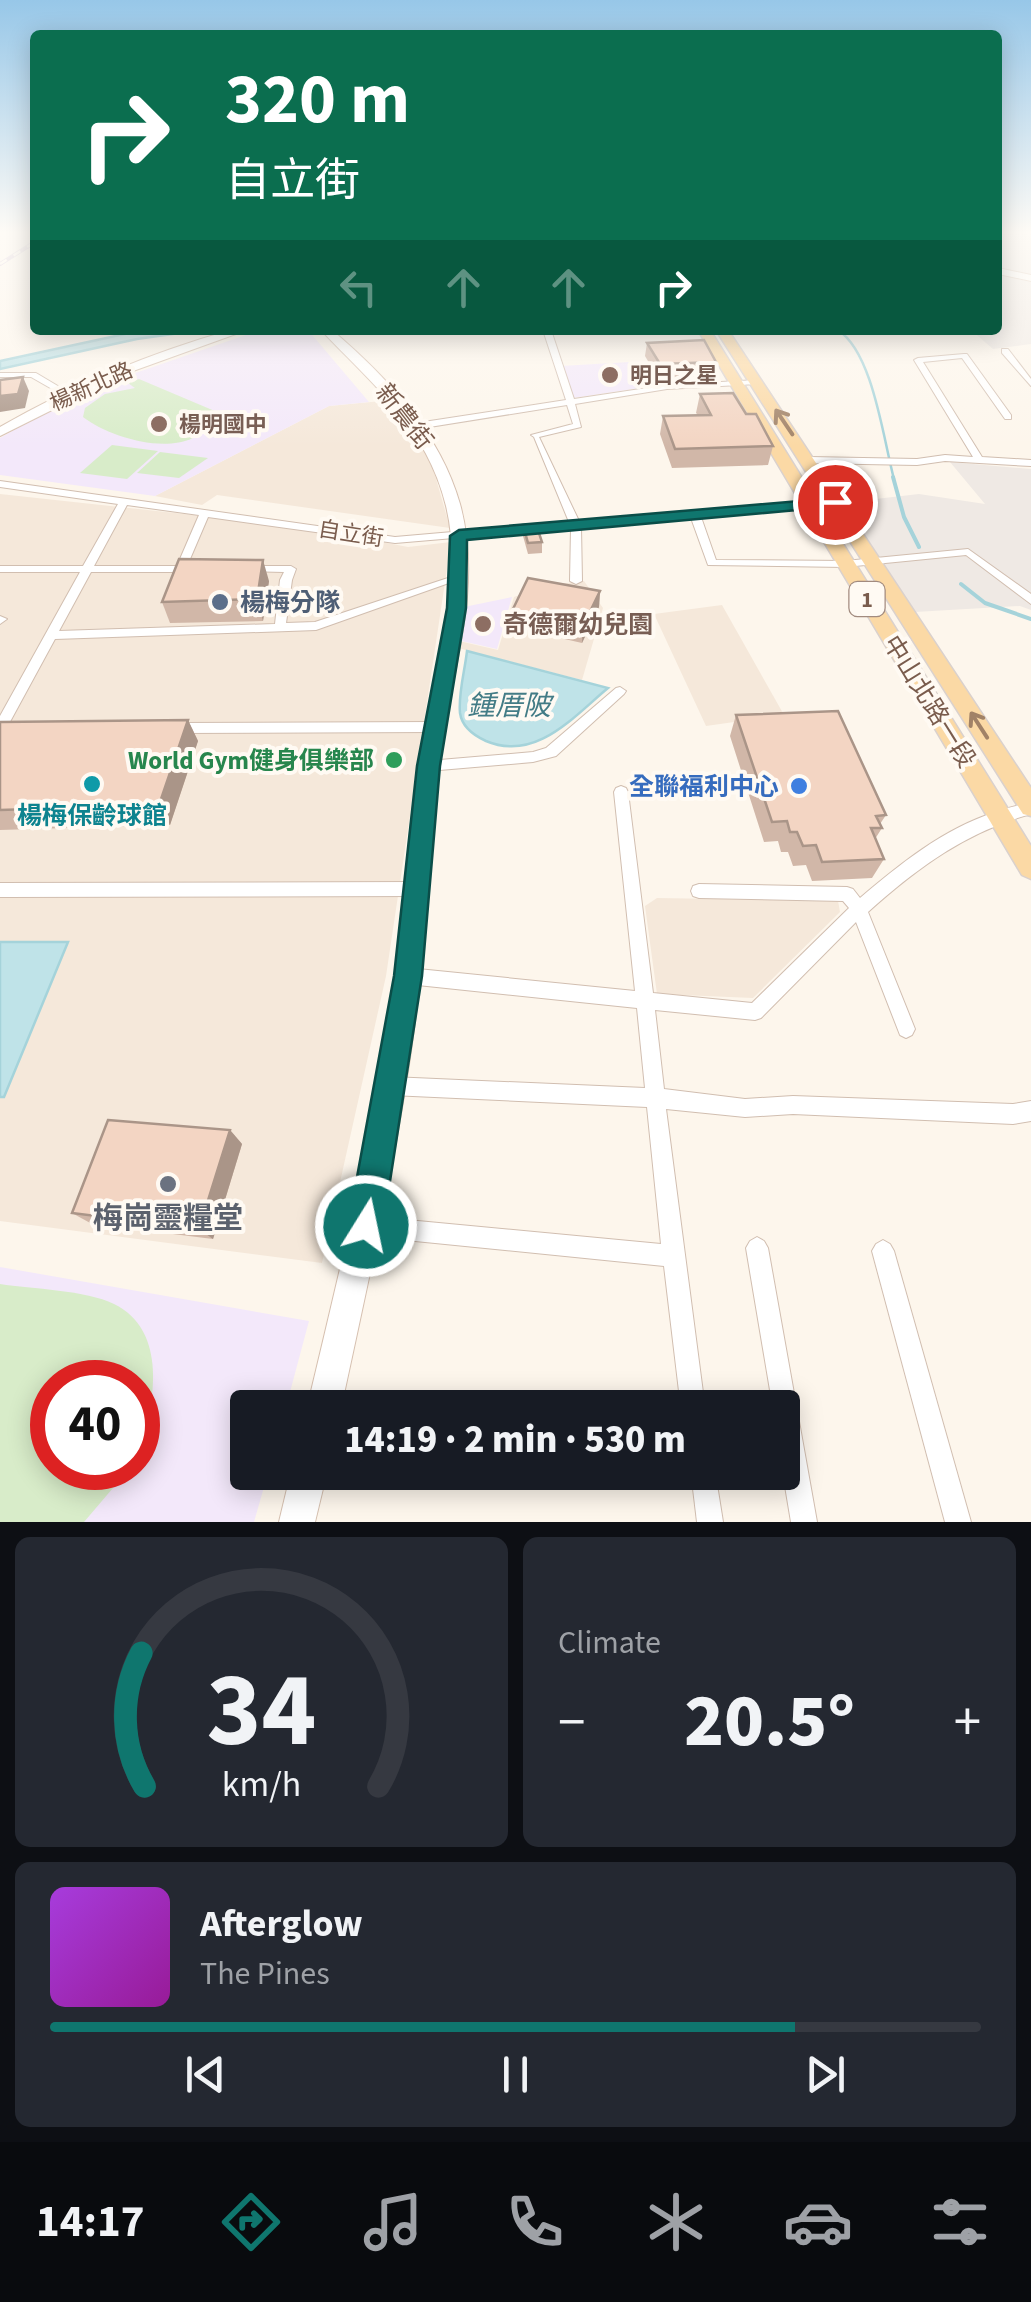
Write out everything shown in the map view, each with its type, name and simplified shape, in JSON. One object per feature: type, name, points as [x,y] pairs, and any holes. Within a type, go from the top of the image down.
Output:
[{"type":"main road","name":"中山北路一段","points":[[708,335],[809,460],[870,562],[1031,807]]},
{"type":"main road","name":"中山北路一段","points":[[724,335],[809,505],[1031,868]]},
{"type":"street","name":"楊新北路","points":[[0,432],[69,395],[148,360],[226,335]]},
{"type":"street","name":"新農街","points":[[328,1390],[366,1226],[408,976],[428,766],[457,608],[459,536],[442,467],[417,426],[351,350],[332,335]]},
{"type":"street","points":[[549,335],[578,425],[536,437],[576,526],[576,581]]},
{"type":"street","points":[[1005,351],[1031,384]]},
{"type":"street","points":[[980,461],[918,360],[964,356],[1008,416]]},
{"type":"street","points":[[0,375],[33,375],[69,395]]},
{"type":"street","points":[[417,426],[680,385],[747,382]]},
{"type":"street","points":[[809,460],[901,462],[945,458],[1031,463]]},
{"type":"street","name":"自立街","points":[[0,484],[395,540],[835,502]]},
{"type":"street","points":[[20,730],[0,729],[124,501]]},
{"type":"street","points":[[174,585],[205,512]]},
{"type":"street","points":[[695,514],[712,563],[845,564],[968,552],[1031,600]]},
{"type":"street","points":[[0,569],[197,569]]},
{"type":"street","points":[[232,569],[291,569],[280,628]]},
{"type":"street","points":[[50,635],[335,623],[458,578]]},
{"type":"street","points":[[156,632],[162,616]]},
{"type":"street","points":[[428,766],[552,752],[620,691]]},
{"type":"street","points":[[158,728],[434,727]]},
{"type":"street","points":[[621,792],[648,1004],[671,1256],[690,1390]]},
{"type":"street","points":[[408,976],[648,1004],[755,1012],[858,908],[999,812],[1031,807]]},
{"type":"street","points":[[0,890],[416,889]]},
{"type":"street","points":[[699,891],[847,894],[858,908],[906,1029]]},
{"type":"street","points":[[391,1086],[656,1098],[745,1108],[793,1105],[1013,1114],[1031,1111]]},
{"type":"street","points":[[366,1226],[671,1256]]},
{"type":"street","points":[[757,1248],[804,1522]]},
{"type":"street","points":[[884,1252],[958,1522]]},
{"type":"street","points":[[298,1522],[305,1490]]},
{"type":"street","points":[[706,1490],[710,1522]]},
{"type":"shaded area","points":[[1002,305],[1031,305],[1031,344],[993,349],[977,335],[1002,335]]},
{"type":"shaded area","name":"楊明國中","points":[[245,335],[312,335],[369,402],[329,406],[155,496],[0,475],[0,438],[112,381]]},
{"type":"shaded area","name":"明日之星","points":[[647,361],[660,385],[573,398],[561,366]]},
{"type":"shaded area","points":[[382,401],[429,454],[450,528],[217,495],[202,505],[155,496],[329,406]]},
{"type":"shaded area","points":[[950,462],[1031,469],[1031,610],[1020,606],[915,612],[841,503],[919,494],[985,504]]},
{"type":"shaded area","points":[[0,494],[304,527],[408,547],[451,542],[386,976],[322,1263],[0,1221]]},
{"type":"shaded area","points":[[584,581],[603,608],[582,680],[458,648],[459,641],[498,650],[514,597],[543,586]]},
{"type":"shaded area","name":"奇德爾幼兒園","points":[[512,597],[497,649],[457,640],[464,607]]},
{"type":"shaded area","points":[[722,605],[784,715],[706,726],[654,614]]},
{"type":"shaded area","points":[[657,898],[838,901],[840,912],[753,998],[657,994],[645,906]]},
{"type":"shaded area","points":[[0,1267],[309,1321],[291,1390],[230,1390],[230,1490],[263,1490],[254,1522],[0,1522]]},
{"type":"green space","points":[[139,379],[236,420],[224,425],[213,420],[202,433],[169,444],[131,439],[83,417],[85,408],[105,394],[135,388],[128,383]]},
{"type":"green space","points":[[112,445],[158,451],[127,479],[80,473]]},
{"type":"green space","points":[[160,452],[208,458],[179,478],[137,473]]},
{"type":"green space","points":[[0,1284],[74,1293],[114,1304],[143,1331],[152,1360],[30,1360],[30,1490],[111,1490],[84,1522],[0,1522]]},
{"type":"water","points":[[120,335],[165,335],[0,369],[0,361]]},
{"type":"water","name":"鍾厝陂","points":[[467,651],[608,688],[553,733],[521,746],[504,746],[478,736],[461,718]]},
{"type":"water","points":[[0,942],[68,942],[4,1097],[0,1097]]},
{"type":"building","points":[[704,340],[716,362],[660,364],[647,343]]},
{"type":"building","points":[[23,377],[18,394],[0,396],[0,380]]},
{"type":"building","points":[[733,393],[746,414],[756,414],[773,446],[675,449],[663,416],[711,415],[700,394]]},
{"type":"building","points":[[536,524],[542,542],[528,543],[523,525]]},
{"type":"building","points":[[179,559],[263,560],[257,599],[162,602]]},
{"type":"building","points":[[528,578],[600,591],[583,626],[512,611]]},
{"type":"building","name":"全聯福利中心","points":[[838,711],[886,815],[876,816],[882,828],[871,828],[884,859],[822,862],[816,845],[803,846],[797,832],[790,832],[787,821],[772,822],[736,715]]},
{"type":"building","name":"楊梅保齡球館","points":[[188,720],[159,805],[0,810],[0,722]]},
{"type":"building","name":"梅崗靈糧堂","points":[[108,1120],[230,1130],[199,1229],[72,1213]]},
{"type":"waterway","points":[[843,335],[868,376],[894,479]]},
{"type":"waterway","points":[[893,477],[904,517],[919,547]]},
{"type":"waterway","points":[[961,584],[985,603],[1031,619]]},
{"type":"place","name":"明日之星","points":[[610,375]]},
{"type":"place","name":"楊明國中","points":[[159,424]]},
{"type":"place","name":"楊梅分隊","points":[[220,602]]},
{"type":"place","name":"奇德爾幼兒園","points":[[483,624]]},
{"type":"place","name":"World Gym健身俱樂部","points":[[394,760]]},
{"type":"place","name":"楊梅保齡球館","points":[[92,784]]},
{"type":"place","name":"全聯福利中心","points":[[799,786]]},
{"type":"place","name":"梅崗靈糧堂","points":[[168,1184]]},
{"type":"route","points":[[366,1226],[408,976],[428,766],[457,608],[459,536],[835,502]]}]
